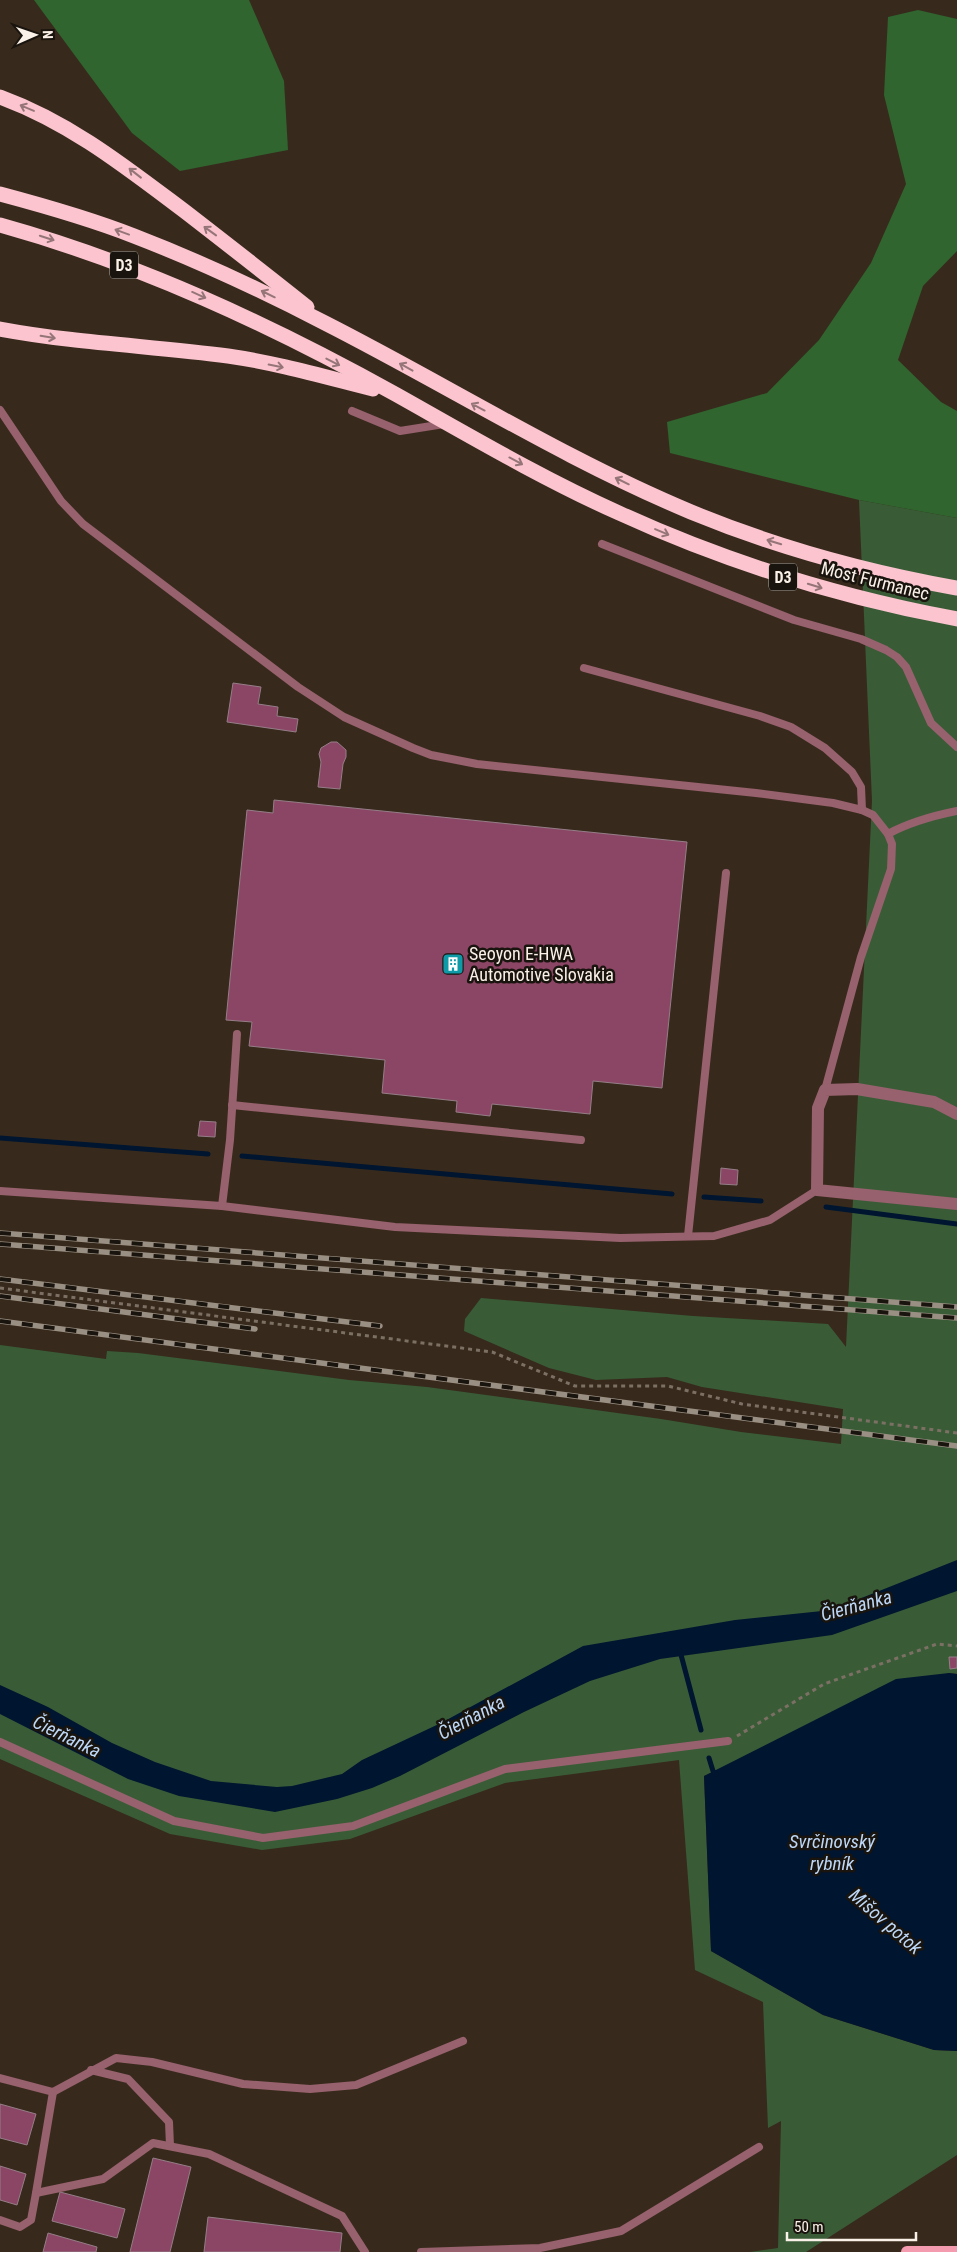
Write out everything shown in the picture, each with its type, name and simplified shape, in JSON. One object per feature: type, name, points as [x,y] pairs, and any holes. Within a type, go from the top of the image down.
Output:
[{"type":"highway","points":[[0,97],[54,120],[125,165],[187,214],[233,247],[327,324]]},
{"type":"highway","name":"D3","points":[[0,194],[92,221],[168,249],[247,284],[327,324]]},
{"type":"highway","name":"D3","points":[[0,225],[81,249],[131,267],[244,315],[446,423]]},
{"type":"highway","name":"Most Furmanec","points":[[327,324],[586,463],[692,512],[748,534],[830,559],[909,579],[957,588]]},
{"type":"highway","points":[[0,329],[63,340],[228,356],[288,368],[396,395]]},
{"type":"highway","name":"Most Furmanec","points":[[446,423],[617,512],[739,563],[857,597],[957,619]]},
{"type":"main road","points":[[907,2252],[957,2252]]},
{"type":"street","points":[[957,1114],[934,1102],[858,1089],[825,1090],[818,1108],[817,1190],[957,1204]]},
{"type":"lane","points":[[0,410],[61,501],[83,524],[280,674],[344,717],[377,734],[431,755],[477,764],[756,793],[833,803],[862,810],[873,815],[888,834],[892,844],[891,869],[861,957],[825,1090]]},
{"type":"lane","points":[[352,411],[391,429],[400,431],[446,423]]},
{"type":"lane","points":[[602,544],[794,620],[861,639],[886,650],[897,657],[906,667],[931,723],[957,747]]},
{"type":"lane","points":[[584,668],[760,716],[790,727],[825,748],[852,772],[861,788],[862,810]]},
{"type":"lane","points":[[888,834],[904,825],[921,819],[957,812]]},
{"type":"lane","points":[[688,1236],[726,873]]},
{"type":"lane","points":[[222,1206],[230,1140],[237,1034]]},
{"type":"lane","points":[[232,1105],[581,1140]]},
{"type":"lane","points":[[0,1191],[222,1206],[395,1227],[620,1238],[714,1236],[770,1220],[817,1190]]},
{"type":"lane","points":[[0,1742],[174,1821],[263,1838],[353,1826],[505,1769],[728,1741]]},
{"type":"lane","points":[[0,2078],[53,2092],[116,2058],[152,2062],[244,2084],[310,2089],[356,2085],[463,2041]]},
{"type":"lane","points":[[91,2070],[128,2079],[169,2122],[170,2146]]},
{"type":"lane","points":[[0,2220],[20,2228],[31,2220],[53,2092]]},
{"type":"lane","points":[[36,2193],[102,2180],[153,2143],[170,2146],[209,2154],[342,2216],[365,2252]]},
{"type":"lane","points":[[422,2252],[540,2248],[621,2231],[759,2147]]},
{"type":"path","points":[[0,1288],[492,1352],[575,1386],[668,1386],[742,1404],[957,1433]]},
{"type":"path","points":[[728,1741],[824,1684],[937,1644],[957,1646]]},
{"type":"green space","points":[[34,0],[249,0],[284,81],[288,150],[180,171],[132,133]]},
{"type":"green space","points":[[918,10],[957,19],[957,251],[923,286],[898,360],[941,402],[957,411],[957,518],[859,500],[670,453],[667,422],[767,393],[819,340],[871,263],[906,184],[884,95],[888,17]]},
{"type":"green space","points":[[859,500],[957,518],[957,1674],[949,1673],[704,1776],[711,1951],[823,2015],[934,2050],[957,2051],[957,2155],[806,2252],[750,2252],[778,2248],[781,2121],[768,2128],[763,2002],[695,1970],[679,1760],[505,1783],[350,1839],[262,1850],[170,1834],[0,1759],[0,1345],[106,1359],[107,1351],[138,1353],[349,1380],[427,1387],[661,1419],[741,1432],[841,1444],[843,1409],[702,1387],[667,1377],[596,1380],[549,1368],[464,1331],[465,1319],[481,1298],[693,1316],[828,1324],[846,1347],[872,801]]},
{"type":"water","name":"Čierňanka","points":[[957,1560],[957,1591],[832,1635],[660,1659],[590,1681],[524,1712],[400,1776],[372,1788],[337,1799],[275,1812],[179,1796],[128,1779],[0,1714],[0,1685],[48,1707],[112,1743],[155,1762],[211,1781],[277,1787],[292,1786],[342,1774],[362,1760],[441,1723],[583,1646],[735,1620],[822,1611],[854,1601]]},
{"type":"water","name":"Svrčinovský rybník","points":[[949,1673],[957,1674],[957,2051],[934,2050],[823,2015],[711,1951],[704,1776],[896,1679]]},
{"type":"building","points":[[233,683],[261,687],[258,704],[278,707],[277,716],[298,719],[296,732],[227,722]]},
{"type":"building","points":[[331,742],[337,742],[346,750],[340,789],[318,787],[321,762],[319,754],[321,748]]},
{"type":"building","name":"Seoyon E-HWA Automotive Slovakia","points":[[274,800],[687,842],[662,1088],[593,1081],[590,1114],[492,1104],[490,1116],[456,1112],[457,1101],[382,1093],[385,1060],[249,1046],[252,1022],[226,1020],[237,908],[247,810],[273,813]]},
{"type":"building","points":[[200,1121],[216,1122],[215,1137],[198,1136]]},
{"type":"building","points":[[721,1168],[738,1170],[737,1185],[720,1184]]},
{"type":"building","points":[[949,1657],[957,1657],[957,1668],[950,1669]]},
{"type":"building","points":[[0,2104],[36,2114],[27,2145],[0,2138]]},
{"type":"building","points":[[153,2158],[191,2167],[170,2252],[130,2252]]},
{"type":"building","points":[[0,2166],[26,2174],[17,2205],[0,2200]]},
{"type":"building","points":[[60,2192],[125,2209],[117,2238],[52,2221]]},
{"type":"building","points":[[208,2217],[342,2233],[340,2252],[204,2252]]},
{"type":"building","points":[[48,2233],[97,2247],[96,2252],[43,2252]]},
{"type":"waterway","points":[[0,1138],[208,1154]]},
{"type":"waterway","points":[[242,1156],[672,1194]]},
{"type":"waterway","points":[[704,1197],[761,1201]]},
{"type":"waterway","points":[[826,1207],[957,1224]]},
{"type":"waterway","name":"Mišov potok","points":[[680,1651],[701,1730]]},
{"type":"waterway","name":"Mišov potok","points":[[709,1758],[713,1771],[716,1774]]},
{"type":"railway","points":[[0,1233],[957,1307]]},
{"type":"railway","points":[[0,1244],[957,1318]]},
{"type":"railway","points":[[0,1279],[380,1326]]},
{"type":"railway","points":[[0,1296],[255,1329]]},
{"type":"railway","points":[[0,1321],[957,1446]]},
{"type":"place","name":"Seoyon E-HWA Automotive Slovakia","points":[[453,964]]}]
